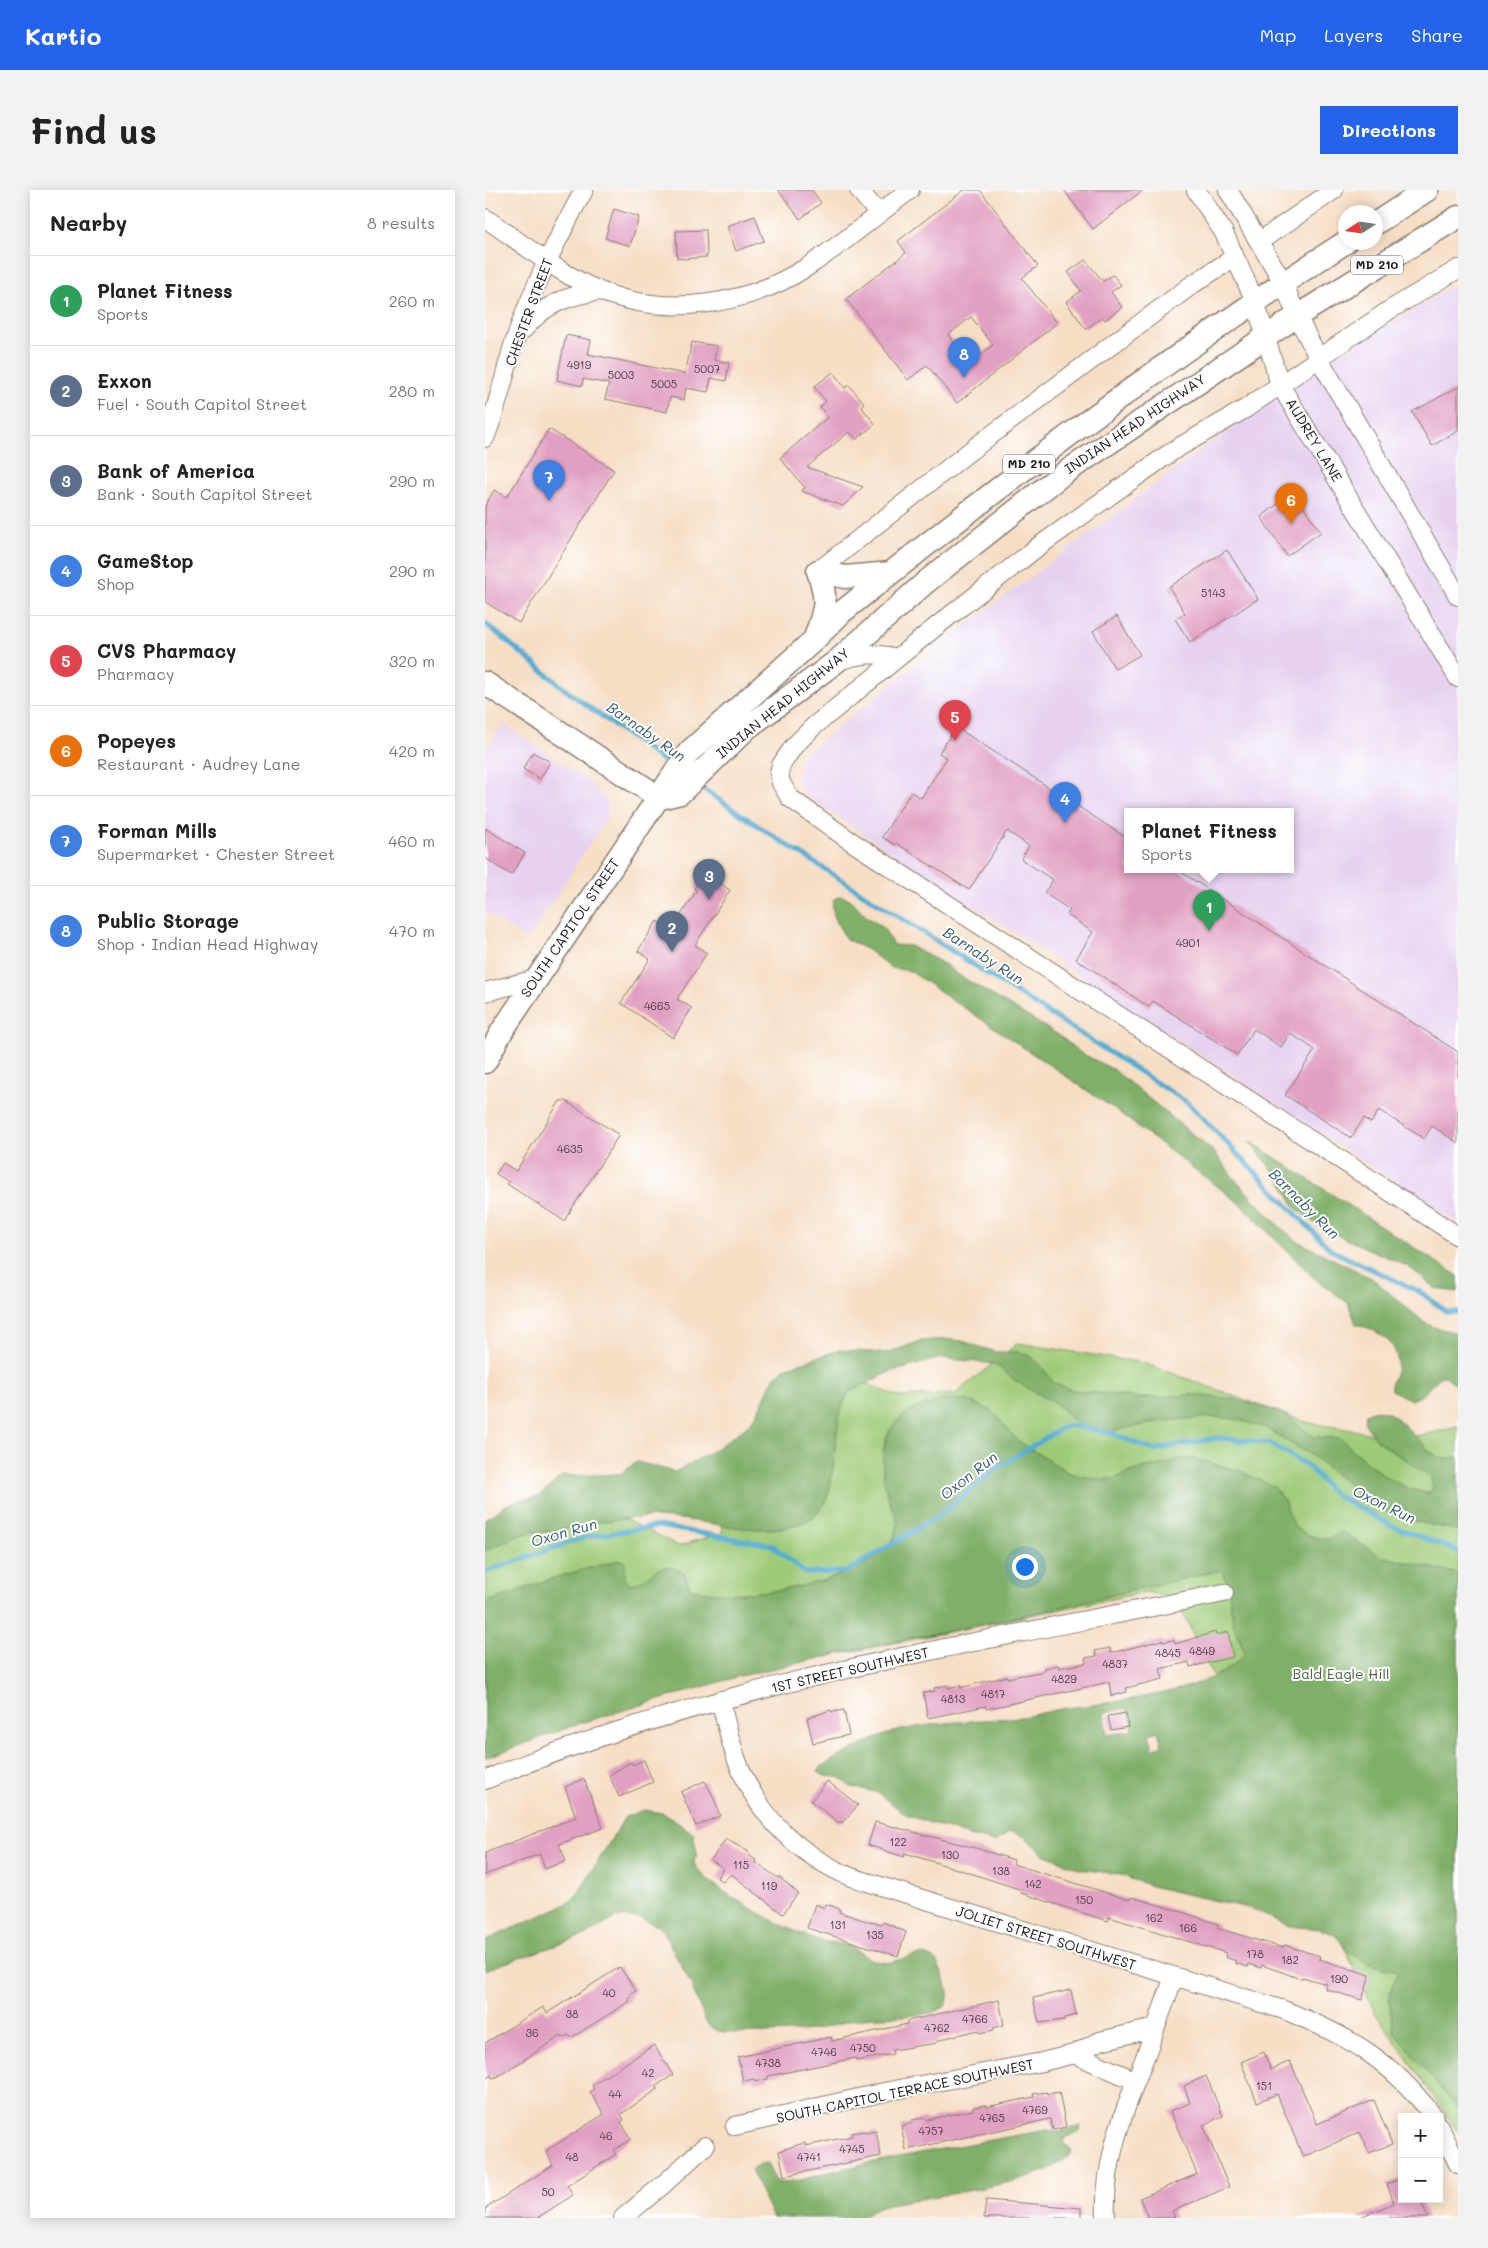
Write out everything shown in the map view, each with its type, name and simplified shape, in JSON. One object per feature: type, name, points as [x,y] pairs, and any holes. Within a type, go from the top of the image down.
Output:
[{"type":"main road","points":[[1383,218],[1427,190]]},
{"type":"main road","name":"INDIAN HEAD HIGHWAY","points":[[669,791],[711,761],[747,728],[837,661],[933,576],[1052,482],[1297,316],[1403,249],[1458,217]]},
{"type":"main road","name":"INDIAN HEAD HIGHWAY","points":[[669,791],[689,752],[814,640],[842,612],[1044,452],[1136,383],[1338,247]]},
{"type":"main road","points":[[818,571],[845,577],[891,573]]},
{"type":"main road","points":[[814,640],[825,607],[825,592],[818,571]]},
{"type":"main road","points":[[485,684],[669,791]]},
{"type":"main road","name":"SOUTH CAPITOL STREET","points":[[485,1062],[502,1031],[536,979],[669,791]]},
{"type":"street","name":"CHESTER STREET","points":[[485,438],[496,412],[515,342],[547,259],[584,190]]},
{"type":"street","points":[[859,190],[878,213]]},
{"type":"street","points":[[485,218],[547,259],[600,290],[645,303],[689,305],[722,301],[766,289],[807,267],[910,190]]},
{"type":"street","name":"AUDREY LANE","points":[[1196,190],[1223,233],[1255,301],[1267,336],[1280,385],[1458,678]]},
{"type":"street","points":[[1228,190],[1283,282],[1297,316],[1319,357],[1458,596]]},
{"type":"street","points":[[1259,241],[1334,190]]},
{"type":"street","points":[[818,571],[977,445],[1187,288],[1235,257]]},
{"type":"street","points":[[1458,270],[1388,311],[1280,385],[1150,467],[1039,546],[814,726],[794,746],[781,765],[779,773],[781,783],[791,798],[849,840],[1458,1236]]},
{"type":"street","points":[[515,342],[535,316],[554,303],[575,294],[600,290]]},
{"type":"street","points":[[837,661],[860,654],[873,653],[897,658]]},
{"type":"street","points":[[485,992],[536,979]]},
{"type":"street","name":"1ST STREET SOUTHWEST","points":[[485,1780],[611,1732],[720,1700],[927,1653],[1224,1593]]},
{"type":"street","name":"JOLIET STREET SOUTHWEST","points":[[720,1700],[737,1760],[754,1797],[781,1831],[819,1861],[851,1877],[1284,2010],[1359,2044],[1399,2076],[1431,2113]]},
{"type":"street","points":[[1106,2218],[1107,2181],[1111,2153],[1134,2080],[1174,1977]]},
{"type":"street","name":"SOUTH CAPITOL TERRACE SOUTHWEST","points":[[735,2126],[889,2091],[1074,2054],[1100,2041],[1155,2028]]},
{"type":"street","points":[[1074,2054],[1134,2080]]},
{"type":"street","points":[[1443,2134],[1458,2164]]},
{"type":"street","points":[[623,2218],[705,2146]]},
{"type":"shaded area","points":[[1458,283],[1458,1223],[806,796],[796,782],[801,757],[928,654],[1250,413],[1343,351]]},
{"type":"shaded area","points":[[502,723],[589,782],[609,804],[606,818],[528,940],[485,912],[485,751],[499,730],[503,731]]},
{"type":"green space","points":[[841,896],[850,899],[866,916],[883,927],[893,945],[910,946],[946,965],[957,974],[1060,1036],[1079,1052],[1114,1070],[1214,1152],[1237,1182],[1280,1227],[1297,1241],[1373,1279],[1425,1323],[1458,1333],[1458,1387],[1446,1376],[1441,1376],[1422,1395],[1411,1400],[1391,1390],[1397,1358],[1395,1350],[1390,1343],[1371,1329],[1356,1324],[1348,1303],[1314,1278],[1238,1202],[1113,1108],[910,971],[891,968],[868,950],[846,939],[835,919],[832,906],[834,899]]},
{"type":"green space","points":[[1248,1140],[1458,1276],[1458,1292],[1436,1289],[1409,1267],[1321,1228],[1296,1208],[1279,1178]]},
{"type":"green space","points":[[945,1339],[962,1341],[996,1352],[1026,1354],[1039,1363],[1053,1382],[1072,1390],[1142,1398],[1192,1395],[1234,1399],[1276,1411],[1289,1418],[1314,1437],[1340,1438],[1393,1481],[1418,1491],[1430,1493],[1433,1488],[1430,1476],[1376,1440],[1364,1422],[1366,1414],[1376,1410],[1386,1412],[1396,1418],[1431,1452],[1439,1457],[1446,1459],[1458,1456],[1458,1530],[1421,1523],[1380,1509],[1314,1457],[1264,1427],[1235,1419],[1214,1417],[1162,1421],[1112,1431],[1079,1427],[1060,1407],[1017,1382],[995,1364],[942,1358],[890,1372],[849,1392],[839,1419],[833,1470],[827,1499],[821,1509],[808,1520],[791,1526],[771,1529],[728,1526],[671,1518],[633,1518],[605,1521],[554,1531],[528,1533],[485,1550],[485,1519],[506,1505],[522,1499],[538,1497],[562,1476],[620,1474],[637,1462],[675,1472],[711,1452],[744,1429],[756,1416],[774,1377],[785,1368],[839,1350],[887,1353],[921,1341]]},
{"type":"green space","name":"Bald Eagle Hill","points":[[1018,1343],[1144,1363],[1306,1422],[1403,1439],[1458,1427],[1458,2132],[1376,2014],[1176,1599],[1146,1592],[618,1699],[485,1750],[485,1543],[602,1508],[679,1546],[722,1533],[734,1458],[838,1372],[899,1397],[955,1394]]},
{"type":"green space","name":"Bald Eagle Hill","points":[[951,1399],[967,1400],[992,1411],[1017,1440],[1069,1473],[1097,1479],[1113,1479],[1144,1467],[1162,1465],[1180,1459],[1195,1459],[1238,1470],[1274,1487],[1285,1502],[1295,1528],[1306,1534],[1317,1538],[1329,1539],[1339,1533],[1344,1533],[1380,1556],[1458,1574],[1458,2109],[1394,2032],[1389,2000],[1392,1986],[1398,1973],[1396,1970],[1380,1968],[1368,1963],[1349,1952],[1335,1935],[1320,1929],[1289,1926],[1253,1909],[1154,1887],[1117,1874],[1080,1869],[1043,1854],[1025,1837],[1013,1832],[1008,1832],[995,1842],[969,1836],[907,1815],[876,1792],[851,1787],[839,1777],[825,1776],[818,1772],[822,1766],[861,1745],[901,1730],[946,1723],[1022,1717],[1061,1709],[1136,1699],[1212,1678],[1231,1667],[1245,1653],[1233,1624],[1228,1585],[1221,1570],[996,1622],[882,1644],[740,1676],[584,1722],[485,1758],[485,1603],[553,1578],[619,1560],[625,1561],[625,1578],[629,1584],[644,1579],[655,1571],[667,1567],[685,1574],[690,1588],[711,1592],[739,1593],[771,1591],[804,1585],[837,1576],[865,1564],[886,1549],[898,1525],[887,1494],[883,1474],[883,1456],[886,1440],[892,1427],[902,1417],[915,1409]],"holes":[[[1127,1708],[1133,1726],[1131,1731],[1107,1735],[1104,1713]],[[1158,1731],[1162,1745],[1153,1749],[1149,1734]]]},
{"type":"green space","points":[[644,1810],[663,1813],[693,1833],[697,1853],[694,1862],[700,1872],[712,1883],[729,1895],[787,1927],[815,1939],[849,1946],[879,1962],[893,1962],[920,1955],[935,1959],[947,1988],[948,1995],[945,2006],[940,2010],[920,2015],[863,2018],[810,2030],[733,2033],[713,2029],[706,2022],[687,1977],[661,1928],[642,1918],[618,1917],[583,1936],[485,1970],[485,1941],[568,1903],[579,1892],[625,1817]]},
{"type":"green space","points":[[1081,2126],[1080,2130],[1064,2139],[1063,2143],[1072,2150],[1062,2162],[1043,2172],[987,2187],[885,2205],[865,2216],[857,2218],[773,2218],[751,2170],[760,2164],[767,2163],[776,2181],[788,2182],[912,2154],[1047,2130],[1058,2132]]},
{"type":"building","points":[[778,190],[812,190],[821,203],[800,219]]},
{"type":"building","points":[[964,190],[980,190],[1038,266],[1022,278],[1057,323],[957,403],[927,365],[908,380],[846,299],[906,253],[898,241]],"holes":[[[971,317],[993,345],[970,363],[948,335]]]},
{"type":"building","points":[[1064,190],[1143,190],[1093,229]]},
{"type":"building","points":[[614,209],[639,217],[630,246],[605,238]]},
{"type":"building","points":[[755,216],[764,241],[736,251],[727,226]]},
{"type":"building","points":[[706,230],[707,257],[677,258],[676,231]]},
{"type":"building","points":[[1085,260],[1103,281],[1113,275],[1121,285],[1111,292],[1122,307],[1105,320],[1102,317],[1086,329],[1066,302],[1081,291],[1068,272]]},
{"type":"building","points":[[566,335],[591,340],[588,354],[685,374],[692,342],[717,346],[714,360],[729,363],[726,381],[711,378],[708,392],[686,388],[684,400],[670,397],[667,412],[605,399],[609,384],[583,379],[582,386],[557,380]]},
{"type":"building","points":[[833,372],[845,388],[849,385],[864,403],[861,406],[875,424],[857,439],[849,432],[807,467],[863,487],[843,506],[801,491],[805,488],[780,458],[828,417],[820,407],[826,401],[814,387]]},
{"type":"building","points":[[1458,387],[1458,431],[1432,446],[1412,412]]},
{"type":"building","points":[[549,429],[614,470],[519,623],[485,602],[485,506],[494,490],[507,497]]},
{"type":"building","points":[[1293,492],[1321,532],[1287,556],[1261,517]]},
{"type":"building","points":[[1227,550],[1258,599],[1190,642],[1175,619],[1185,613],[1169,587]]},
{"type":"building","points":[[1117,616],[1140,655],[1115,669],[1093,631]]},
{"type":"building","points":[[956,727],[1124,836],[1124,873],[1183,873],[1458,1052],[1458,1143],[1432,1126],[1424,1139],[1379,1110],[1371,1123],[1364,1118],[1351,1138],[1285,1095],[1315,1050],[1290,1033],[1281,1047],[1254,1029],[1237,1055],[1153,1001],[1149,1007],[1076,959],[1093,932],[1067,915],[1070,910],[1044,893],[1053,880],[1021,859],[1029,846],[1007,831],[969,890],[896,843],[895,845],[882,837],[911,792],[921,798],[947,758],[939,753]]},
{"type":"building","points":[[533,752],[550,762],[540,779],[523,769]]},
{"type":"building","points":[[485,828],[525,853],[511,875],[485,858]]},
{"type":"building","points":[[704,873],[730,890],[695,945],[707,953],[677,999],[692,1008],[673,1038],[621,1003],[650,959],[638,951],[657,921],[671,930],[697,890],[694,889]]},
{"type":"building","points":[[560,1101],[566,1101],[619,1135],[564,1221],[507,1184],[509,1182],[496,1174],[503,1163],[516,1171]]},
{"type":"building","points":[[1215,1632],[1216,1635],[1228,1632],[1233,1657],[1190,1667],[1189,1662],[1160,1669],[1163,1679],[1126,1688],[1127,1692],[1111,1696],[1109,1682],[986,1709],[986,1706],[928,1718],[923,1693],[935,1691],[934,1688],[947,1685],[948,1688],[960,1685],[960,1688],[1007,1676],[1007,1678],[1045,1671],[1045,1668],[1058,1665],[1059,1668],[1086,1663],[1085,1658],[1097,1656],[1095,1651],[1110,1648],[1111,1653],[1162,1640],[1163,1642],[1174,1640],[1175,1644]]},
{"type":"building","points":[[831,1710],[832,1712],[844,1710],[849,1735],[813,1743],[807,1718]]},
{"type":"building","points":[[1126,1713],[1128,1727],[1111,1730],[1108,1716]]},
{"type":"building","points":[[644,1760],[653,1782],[619,1797],[609,1775],[631,1762],[633,1765]]},
{"type":"building","points":[[584,1779],[603,1828],[559,1844],[566,1861],[545,1869],[540,1854],[485,1875],[485,1853],[576,1817],[565,1787]]},
{"type":"building","points":[[705,1781],[714,1798],[720,1816],[696,1826],[681,1792]]},
{"type":"building","points":[[827,1781],[858,1805],[843,1822],[838,1822],[811,1801]]},
{"type":"building","points":[[875,1822],[979,1849],[1014,1860],[1013,1864],[1130,1900],[1131,1897],[1176,1910],[1218,1924],[1217,1928],[1283,1948],[1284,1945],[1320,1956],[1319,1959],[1370,1975],[1362,2000],[1325,1989],[1327,1984],[1302,1977],[1301,1979],[1262,1965],[1261,1968],[1249,1964],[1248,1967],[1235,1963],[1236,1961],[1225,1957],[1226,1953],[1109,1917],[1108,1921],[1021,1893],[1022,1890],[970,1873],[905,1853],[904,1857],[868,1845]]},
{"type":"building","points":[[726,1839],[749,1852],[747,1854],[756,1860],[755,1862],[779,1877],[798,1893],[783,1914],[731,1874],[723,1882],[717,1878],[723,1868],[711,1860]]},
{"type":"building","points":[[815,1904],[825,1908],[826,1904],[840,1909],[839,1912],[869,1922],[882,1924],[883,1922],[906,1932],[898,1956],[807,1928]]},
{"type":"building","points":[[620,1967],[636,1991],[630,1995],[632,1997],[628,1999],[630,2001],[574,2036],[570,2037],[568,2035],[563,2038],[561,2036],[497,2077],[492,2078],[491,2075],[485,2079],[485,2043],[543,2007],[547,2013]]},
{"type":"building","points":[[1071,1990],[1076,2015],[1064,2018],[1064,2020],[1039,2023],[1033,1998]]},
{"type":"building","points":[[999,2000],[1004,2025],[993,2028],[994,2030],[980,2033],[979,2030],[949,2037],[937,2041],[937,2043],[892,2050],[893,2054],[856,2061],[856,2058],[768,2076],[768,2079],[755,2082],[754,2079],[743,2081],[738,2057],[831,2037],[832,2041],[907,2024],[907,2021]]},
{"type":"building","points":[[654,2045],[673,2075],[656,2086],[658,2089],[621,2114],[624,2120],[621,2122],[631,2139],[614,2150],[616,2154],[567,2186],[573,2195],[537,2218],[485,2218],[485,2209],[553,2165],[546,2151],[604,2114],[590,2092],[594,2089],[592,2085]]},
{"type":"building","points":[[1264,2052],[1271,2070],[1290,2061],[1317,2124],[1374,2100],[1392,2144],[1369,2153],[1360,2132],[1303,2157],[1277,2094],[1257,2102],[1241,2062]]},
{"type":"building","points":[[1206,2076],[1223,2116],[1203,2125],[1229,2187],[1172,2211],[1175,2218],[1148,2218],[1140,2198],[1197,2174],[1170,2111],[1190,2103],[1184,2086]]},
{"type":"building","points":[[1047,2092],[1047,2094],[1059,2092],[1066,2127],[1053,2130],[1050,2119],[906,2150],[901,2126],[913,2123],[912,2120],[925,2118],[926,2120],[973,2110],[973,2107],[986,2105],[986,2107],[1034,2097],[1033,2094]]},
{"type":"building","points":[[865,2131],[865,2133],[876,2131],[881,2156],[784,2176],[779,2151],[805,2143],[806,2146],[852,2136],[851,2133]]},
{"type":"building","points":[[1398,2180],[1398,2203],[1422,2203],[1428,2218],[1358,2218],[1394,2203],[1387,2184]]},
{"type":"building","points":[[986,2200],[1081,2208],[1081,2218],[984,2218]]},
{"type":"waterway","name":"Barnaby Run","points":[[485,623],[567,691],[673,768]]},
{"type":"waterway","name":"Barnaby Run","points":[[696,784],[764,830],[1188,1103],[1331,1250],[1420,1292],[1447,1312],[1458,1312]]},
{"type":"waterway","name":"Oxon Run","points":[[485,1572],[585,1537],[658,1526],[772,1545],[805,1573],[846,1572],[940,1515],[997,1468],[1067,1425],[1111,1433],[1153,1450],[1217,1438],[1269,1443],[1308,1466],[1334,1494],[1392,1526],[1458,1551]]},
{"type":"place","name":"Public Storage","points":[[964,378]]},
{"type":"place","name":"Forman Mills","points":[[549,501]]},
{"type":"place","name":"Popeyes","points":[[1291,524]]},
{"type":"place","name":"CVS Pharmacy","points":[[955,741]]},
{"type":"place","name":"GameStop","points":[[1065,823]]},
{"type":"place","name":"Bank of America","points":[[709,900]]},
{"type":"place","name":"Planet Fitness","points":[[1209,931]]},
{"type":"place","name":"Exxon","points":[[672,952]]}]
